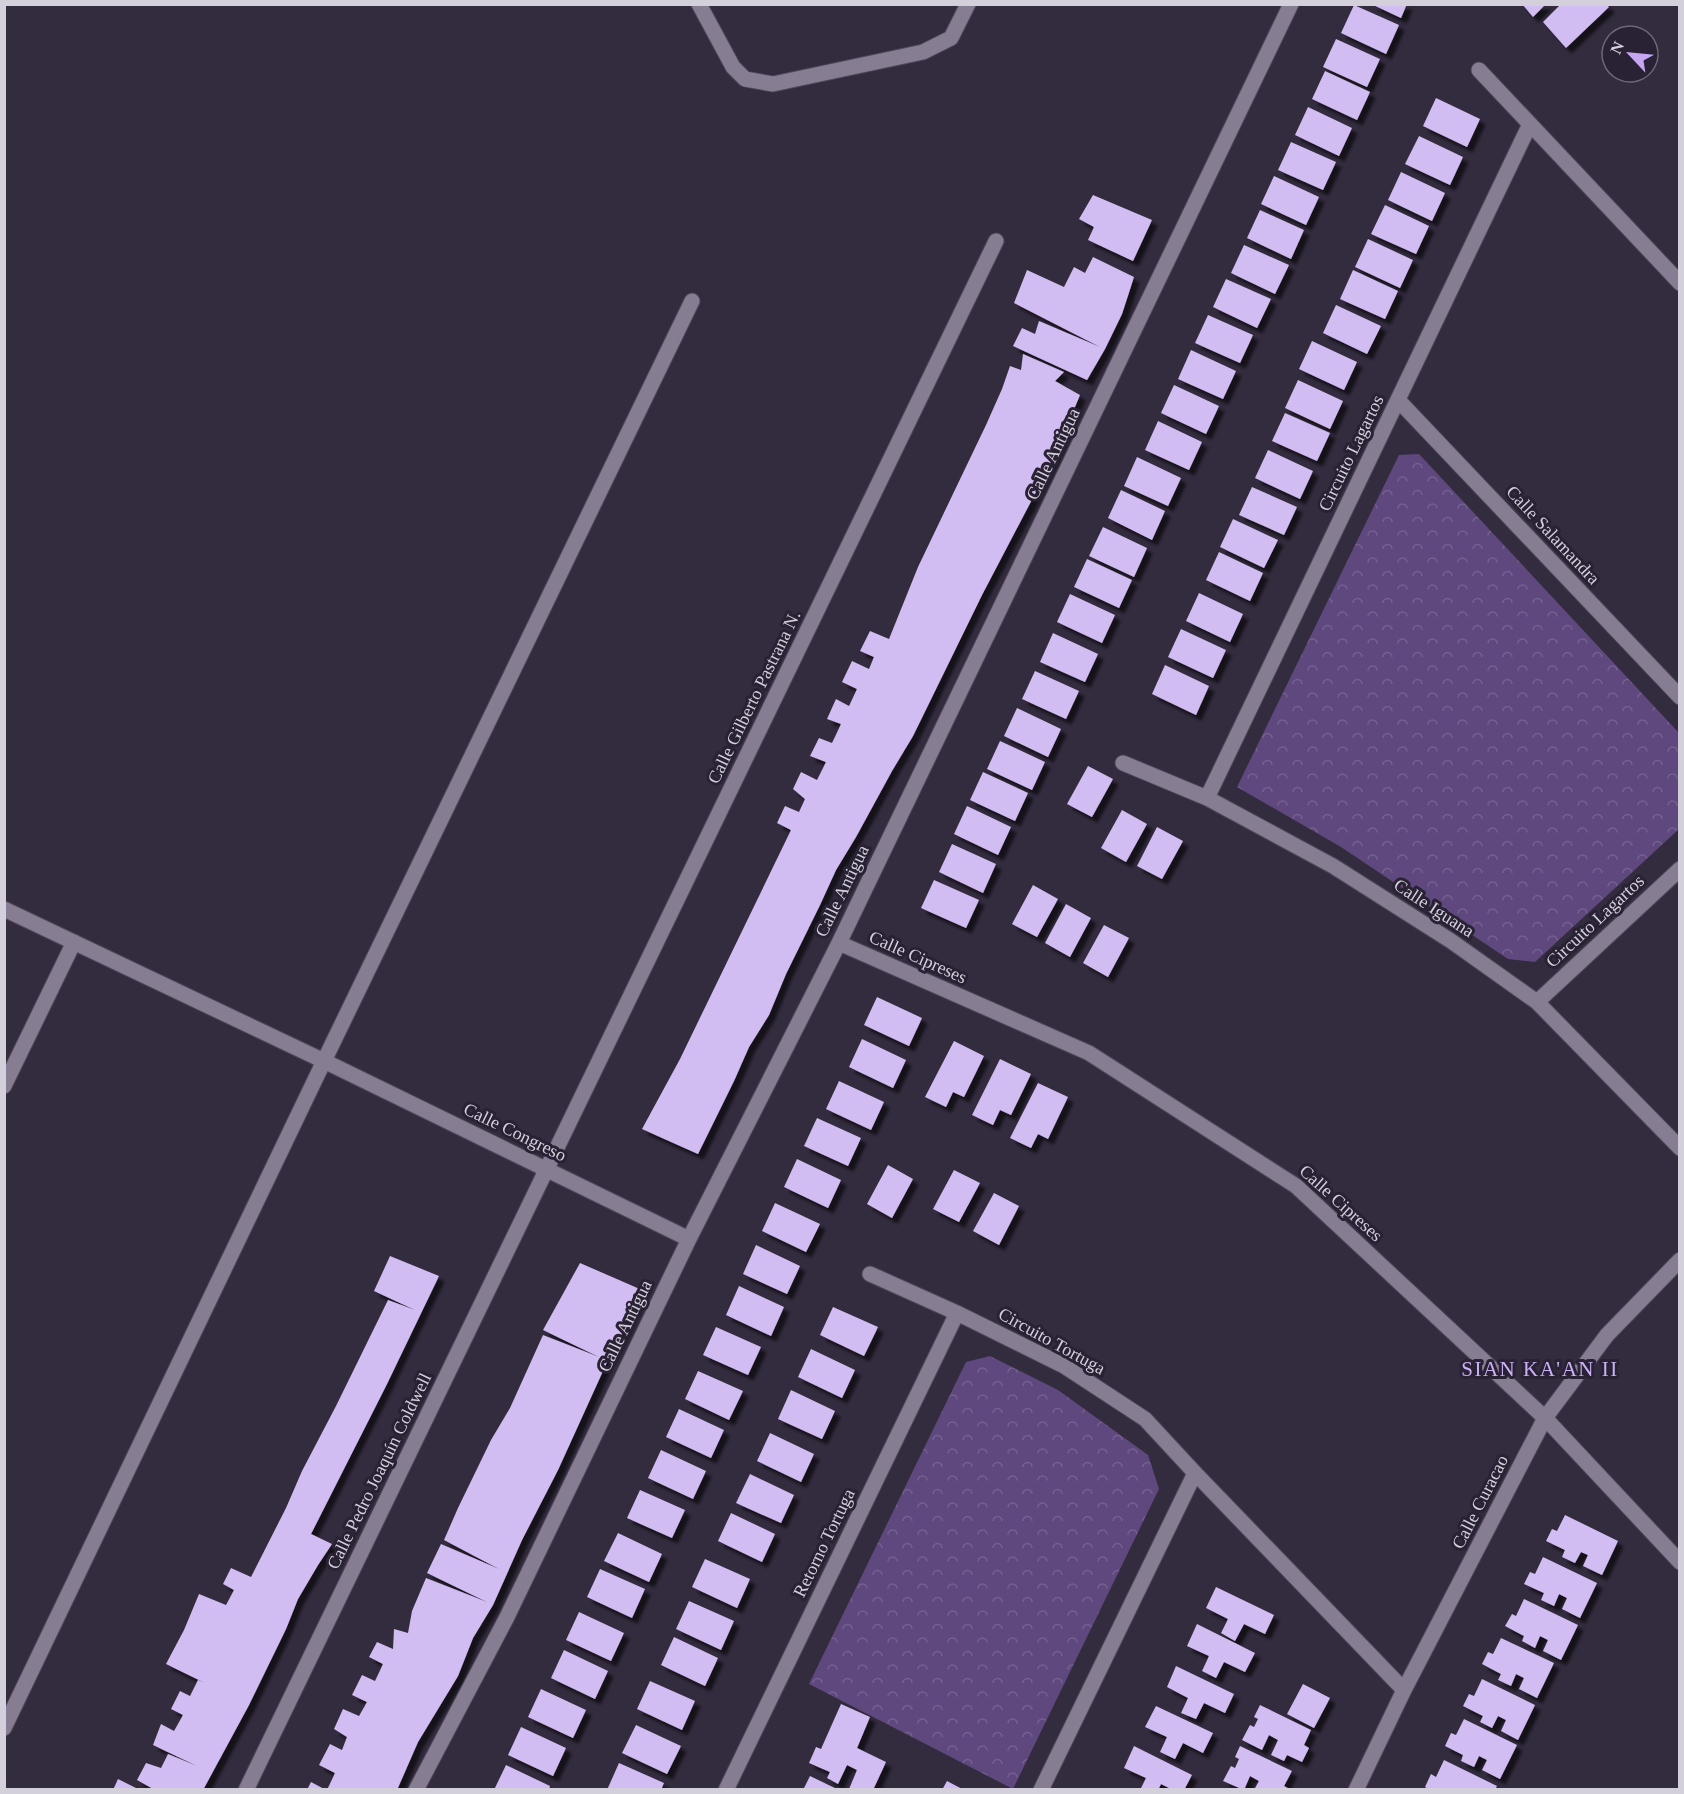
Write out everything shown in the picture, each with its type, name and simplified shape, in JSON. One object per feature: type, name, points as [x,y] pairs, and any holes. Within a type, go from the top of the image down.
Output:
[{"type":"street","points":[[699,4],[733,67],[745,79],[772,84],[923,51],[951,38],[968,4]]},
{"type":"street","name":"Calle Antigua","points":[[416,1790],[507,1617],[689,1239],[839,943],[1291,4]]},
{"type":"street","points":[[1479,70],[1680,283]]},
{"type":"street","name":"Circuito Lagartos","points":[[1207,798],[1530,124]]},
{"type":"street","name":"Calle Gilberto Pastrana N.","points":[[546,1170],[996,241]]},
{"type":"street","points":[[4,1728],[692,301]]},
{"type":"street","name":"Calle Salamandra","points":[[1398,400],[1680,697]]},
{"type":"street","name":"Calle Iguana","points":[[1123,763],[1207,798],[1333,866],[1451,941],[1537,1002],[1680,1148]]},
{"type":"street","name":"Circuito Lagartos","points":[[1537,1002],[1680,869]]},
{"type":"street","name":"Calle Congreso","points":[[4,909],[324,1061],[689,1239]]},
{"type":"street","points":[[4,1086],[75,942]]},
{"type":"street","name":"Calle Cipreses","points":[[839,943],[1089,1053],[1296,1186],[1545,1418],[1680,1562]]},
{"type":"street","name":"Calle Pedro Joaquín Coldwell","points":[[246,1790],[546,1170]]},
{"type":"street","name":"Calle Curacao","points":[[1356,1790],[1404,1690],[1545,1418],[1607,1335],[1680,1260]]},
{"type":"street","name":"Circuito Tortuga","points":[[870,1274],[957,1313],[1064,1366],[1145,1419],[1404,1690]]},
{"type":"street","name":"Retorno Tortuga","points":[[726,1790],[957,1313]]},
{"type":"street","points":[[1041,1790],[1195,1473]]},
{"type":"green space","points":[[1419,454],[1679,733],[1679,829],[1535,962],[1508,959],[1341,847],[1237,787],[1399,455]]},
{"type":"green space","points":[[990,1356],[1058,1390],[1148,1455],[1159,1489],[1013,1789],[809,1684],[966,1362]]},
{"type":"building","points":[[1371,4],[1407,4],[1401,18]]},
{"type":"building","points":[[1522,4],[1546,4],[1533,17]]},
{"type":"building","points":[[1561,4],[1606,4],[1609,7],[1566,48],[1543,22]]},
{"type":"building","points":[[1354,5],[1399,25],[1386,54],[1341,33]]},
{"type":"building","points":[[1336,39],[1380,59],[1367,87],[1323,67]]},
{"type":"building","points":[[1325,71],[1370,92],[1357,120],[1312,99]]},
{"type":"building","points":[[1436,98],[1480,119],[1467,147],[1423,126]]},
{"type":"building","points":[[1308,107],[1352,128],[1339,156],[1295,135]]},
{"type":"building","points":[[1419,136],[1463,157],[1450,185],[1405,164]]},
{"type":"building","points":[[1291,142],[1336,162],[1323,190],[1278,170]]},
{"type":"building","points":[[1401,172],[1445,193],[1432,221],[1388,200]]},
{"type":"building","points":[[1274,176],[1319,197],[1306,225],[1261,204]]},
{"type":"building","points":[[1093,195],[1152,220],[1133,261],[1088,240],[1094,227],[1079,219]]},
{"type":"building","points":[[1385,205],[1429,226],[1416,254],[1371,234]]},
{"type":"building","points":[[1260,210],[1304,230],[1291,259],[1247,238]]},
{"type":"building","points":[[1368,239],[1413,260],[1400,288],[1355,267]]},
{"type":"building","points":[[1244,245],[1289,265],[1275,294],[1231,273]]},
{"type":"building","points":[[1093,257],[1134,277],[1122,314],[1087,380],[1013,346],[1022,328],[1035,334],[1039,321],[1100,347],[1014,303],[1027,270],[1064,287],[1074,267],[1085,273]]},
{"type":"building","points":[[1353,270],[1398,291],[1385,319],[1340,299]]},
{"type":"building","points":[[1226,279],[1271,299],[1257,328],[1213,307]]},
{"type":"building","points":[[1336,305],[1381,326],[1367,354],[1323,333]]},
{"type":"building","points":[[1208,315],[1253,335],[1240,363],[1195,343]]},
{"type":"building","points":[[1312,341],[1357,362],[1344,390],[1299,369]]},
{"type":"building","points":[[1191,350],[1236,371],[1223,399],[1178,379]]},
{"type":"building","points":[[1023,354],[1064,372],[1055,381],[1080,395],[1056,452],[913,736],[836,870],[769,1015],[749,1047],[698,1154],[642,1129],[680,1059],[791,830],[777,823],[785,806],[799,812],[805,799],[793,789],[801,772],[817,780],[826,762],[810,756],[819,738],[832,743],[841,724],[827,719],[836,699],[849,706],[857,689],[842,682],[852,661],[869,669],[874,657],[860,651],[870,631],[889,639],[918,567],[986,425],[1010,366],[1021,370]]},
{"type":"building","points":[[1298,380],[1343,401],[1330,429],[1285,408]]},
{"type":"building","points":[[1174,385],[1219,406],[1206,434],[1161,413]]},
{"type":"building","points":[[1285,413],[1330,433],[1317,461],[1272,441]]},
{"type":"building","points":[[1158,421],[1202,442],[1189,470],[1145,450]]},
{"type":"building","points":[[1268,450],[1313,471],[1300,499],[1255,478]]},
{"type":"building","points":[[1137,457],[1181,478],[1168,506],[1124,486]]},
{"type":"building","points":[[1252,487],[1297,507],[1284,535],[1239,515]]},
{"type":"building","points":[[1121,490],[1165,511],[1152,540],[1108,518]]},
{"type":"building","points":[[1233,519],[1278,540],[1264,568],[1220,547]]},
{"type":"building","points":[[1103,527],[1147,548],[1134,577],[1089,556]]},
{"type":"building","points":[[1219,552],[1263,573],[1250,601],[1206,580]]},
{"type":"building","points":[[1087,559],[1132,580],[1119,608],[1074,587]]},
{"type":"building","points":[[1199,593],[1243,614],[1230,642],[1186,621]]},
{"type":"building","points":[[1070,594],[1115,615],[1102,643],[1057,622]]},
{"type":"building","points":[[1181,629],[1226,650],[1213,678],[1168,657]]},
{"type":"building","points":[[1053,633],[1098,654],[1085,682],[1040,662]]},
{"type":"building","points":[[1165,665],[1209,686],[1196,715],[1152,694]]},
{"type":"building","points":[[1035,671],[1079,691],[1066,719],[1022,699]]},
{"type":"building","points":[[1017,708],[1061,729],[1048,757],[1004,736]]},
{"type":"building","points":[[1000,741],[1045,762],[1032,790],[987,769]]},
{"type":"building","points":[[1088,766],[1113,779],[1092,817],[1067,804]]},
{"type":"building","points":[[983,772],[1028,793],[1015,821],[970,800]]},
{"type":"building","points":[[967,806],[1011,827],[998,855],[954,834]]},
{"type":"building","points":[[1122,810],[1147,824],[1126,862],[1101,848]]},
{"type":"building","points":[[1157,827],[1183,841],[1162,879],[1137,866]]},
{"type":"building","points":[[952,844],[996,864],[983,893],[939,872]]},
{"type":"building","points":[[934,880],[979,900],[966,928],[921,908]]},
{"type":"building","points":[[1033,885],[1058,899],[1037,937],[1012,924]]},
{"type":"building","points":[[1066,904],[1091,918],[1070,957],[1045,943]]},
{"type":"building","points":[[1104,925],[1129,938],[1108,977],[1083,963]]},
{"type":"building","points":[[877,997],[922,1018],[909,1046],[864,1025]]},
{"type":"building","points":[[862,1039],[906,1060],[893,1088],[849,1067]]},
{"type":"building","points":[[954,1041],[984,1056],[964,1097],[953,1092],[946,1107],[925,1097]]},
{"type":"building","points":[[1000,1059],[1031,1074],[1011,1115],[1000,1110],[993,1125],[972,1115]]},
{"type":"building","points":[[839,1081],[884,1102],[871,1130],[826,1109]]},
{"type":"building","points":[[1038,1083],[1068,1097],[1048,1139],[1038,1134],[1031,1148],[1010,1138]]},
{"type":"building","points":[[817,1118],[861,1138],[848,1166],[804,1146]]},
{"type":"building","points":[[797,1159],[841,1180],[828,1208],[784,1187]]},
{"type":"building","points":[[888,1165],[913,1179],[892,1218],[867,1204]]},
{"type":"building","points":[[954,1170],[980,1183],[959,1222],[933,1209]]},
{"type":"building","points":[[994,1193],[1019,1206],[999,1245],[973,1231]]},
{"type":"building","points":[[775,1203],[820,1224],[806,1252],[762,1231]]},
{"type":"building","points":[[756,1245],[800,1266],[787,1294],[743,1274]]},
{"type":"building","points":[[390,1256],[439,1276],[311,1534],[332,1544],[298,1599],[249,1705],[203,1790],[155,1790],[137,1780],[146,1763],[161,1768],[168,1754],[197,1766],[153,1745],[161,1724],[174,1731],[183,1715],[171,1709],[180,1691],[190,1696],[198,1680],[205,1683],[166,1664],[199,1594],[226,1605],[234,1590],[223,1584],[231,1568],[251,1577],[388,1300],[415,1310],[374,1291]]},
{"type":"building","points":[[580,1263],[642,1290],[558,1470],[522,1540],[493,1605],[473,1638],[458,1676],[418,1742],[397,1790],[327,1790],[335,1773],[319,1765],[330,1744],[342,1750],[347,1737],[334,1729],[343,1709],[359,1716],[367,1702],[352,1695],[362,1675],[375,1681],[383,1664],[369,1657],[377,1642],[393,1649],[394,1629],[408,1633],[412,1611],[426,1578],[487,1602],[427,1573],[441,1544],[499,1569],[444,1540],[491,1440],[510,1408],[543,1335],[599,1357],[543,1330]]},
{"type":"building","points":[[739,1286],[784,1307],[771,1336],[726,1315]]},
{"type":"building","points":[[833,1307],[878,1327],[864,1356],[820,1335]]},
{"type":"building","points":[[716,1327],[761,1347],[748,1375],[703,1355]]},
{"type":"building","points":[[811,1349],[855,1370],[842,1398],[798,1377]]},
{"type":"building","points":[[698,1371],[743,1391],[729,1420],[685,1399]]},
{"type":"building","points":[[791,1390],[835,1411],[822,1439],[778,1419]]},
{"type":"building","points":[[679,1409],[724,1430],[711,1458],[666,1437]]},
{"type":"building","points":[[770,1433],[814,1454],[801,1482],[757,1461]]},
{"type":"building","points":[[661,1450],[706,1471],[693,1499],[648,1478]]},
{"type":"building","points":[[750,1474],[794,1495],[781,1523],[736,1503]]},
{"type":"building","points":[[640,1490],[685,1510],[672,1538],[627,1518]]},
{"type":"building","points":[[731,1513],[775,1534],[762,1562],[718,1541]]},
{"type":"building","points":[[1565,1515],[1618,1541],[1602,1575],[1583,1566],[1588,1555],[1581,1552],[1575,1563],[1562,1557],[1565,1550],[1546,1541],[1552,1529],[1557,1531]]},
{"type":"building","points":[[618,1533],[662,1554],[649,1582],[604,1561]]},
{"type":"building","points":[[1543,1557],[1597,1583],[1580,1618],[1562,1609],[1567,1598],[1559,1594],[1554,1606],[1541,1600],[1544,1593],[1524,1584],[1530,1572],[1535,1574]]},
{"type":"building","points":[[705,1559],[750,1579],[737,1608],[692,1587]]},
{"type":"building","points":[[600,1569],[645,1589],[632,1618],[587,1597]]},
{"type":"building","points":[[1216,1587],[1274,1615],[1265,1634],[1244,1624],[1235,1641],[1221,1633],[1228,1619],[1206,1608]]},
{"type":"building","points":[[1524,1599],[1578,1625],[1561,1660],[1543,1651],[1548,1640],[1540,1636],[1535,1648],[1522,1641],[1524,1636],[1505,1626],[1512,1614],[1516,1616]]},
{"type":"building","points":[[689,1601],[734,1621],[721,1650],[676,1629]]},
{"type":"building","points":[[579,1612],[624,1633],[611,1661],[566,1640]]},
{"type":"building","points":[[1197,1624],[1255,1653],[1245,1672],[1224,1662],[1216,1678],[1202,1671],[1209,1656],[1187,1646]]},
{"type":"building","points":[[674,1637],[718,1658],[705,1686],[661,1665]]},
{"type":"building","points":[[1501,1638],[1554,1663],[1537,1698],[1519,1689],[1524,1678],[1516,1674],[1511,1686],[1498,1680],[1501,1674],[1482,1664],[1488,1652],[1493,1654]]},
{"type":"building","points":[[564,1650],[608,1671],[595,1699],[551,1678]]},
{"type":"building","points":[[1176,1666],[1234,1694],[1225,1713],[1204,1703],[1196,1719],[1181,1713],[1188,1698],[1167,1687]]},
{"type":"building","points":[[1482,1679],[1535,1705],[1518,1740],[1501,1731],[1506,1720],[1498,1716],[1492,1728],[1480,1722],[1483,1716],[1463,1706],[1469,1694],[1474,1696]]},
{"type":"building","points":[[650,1681],[695,1701],[682,1730],[637,1709]]},
{"type":"building","points":[[1303,1684],[1330,1698],[1314,1728],[1287,1714]]},
{"type":"building","points":[[541,1689],[586,1710],[573,1738],[528,1717]]},
{"type":"building","points":[[841,1704],[870,1717],[857,1748],[886,1762],[873,1790],[849,1789],[857,1770],[847,1765],[838,1784],[827,1778],[830,1772],[809,1763],[816,1747],[821,1749]]},
{"type":"building","points":[[1260,1705],[1311,1730],[1304,1745],[1309,1748],[1302,1762],[1287,1755],[1284,1761],[1271,1755],[1278,1740],[1269,1735],[1262,1750],[1242,1740],[1250,1725],[1254,1727],[1258,1719],[1254,1717]]},
{"type":"building","points":[[1156,1706],[1213,1733],[1203,1753],[1183,1743],[1175,1759],[1160,1752],[1167,1737],[1145,1727]]},
{"type":"building","points":[[1464,1719],[1517,1745],[1500,1779],[1482,1770],[1487,1760],[1479,1756],[1474,1767],[1461,1761],[1463,1755],[1445,1746],[1451,1733],[1456,1735]]},
{"type":"building","points":[[636,1725],[681,1746],[667,1774],[622,1753]]},
{"type":"building","points":[[521,1727],[566,1748],[553,1776],[508,1755]]},
{"type":"building","points":[[1134,1746],[1192,1775],[1184,1790],[1173,1790],[1161,1784],[1158,1790],[1140,1790],[1146,1778],[1124,1768]]},
{"type":"building","points":[[1240,1746],[1292,1771],[1284,1786],[1291,1790],[1254,1790],[1259,1781],[1250,1776],[1244,1790],[1223,1781],[1231,1766],[1235,1768],[1239,1759],[1235,1757]]},
{"type":"building","points":[[1444,1760],[1497,1786],[1495,1790],[1430,1790],[1425,1787],[1431,1774],[1436,1777]]},
{"type":"building","points":[[619,1763],[664,1783],[661,1790],[607,1790]]},
{"type":"building","points":[[506,1765],[550,1786],[549,1790],[494,1790]]},
{"type":"building","points":[[810,1776],[839,1790],[803,1790]]},
{"type":"building","points":[[118,1779],[140,1790],[113,1790]]},
{"type":"building","points":[[947,1781],[964,1790],[942,1790]]},
{"type":"building","points":[[311,1782],[326,1790],[307,1790]]},
{"type":"district","name":"SIAN KA'AN II","points":[[1540,1369]]}]
